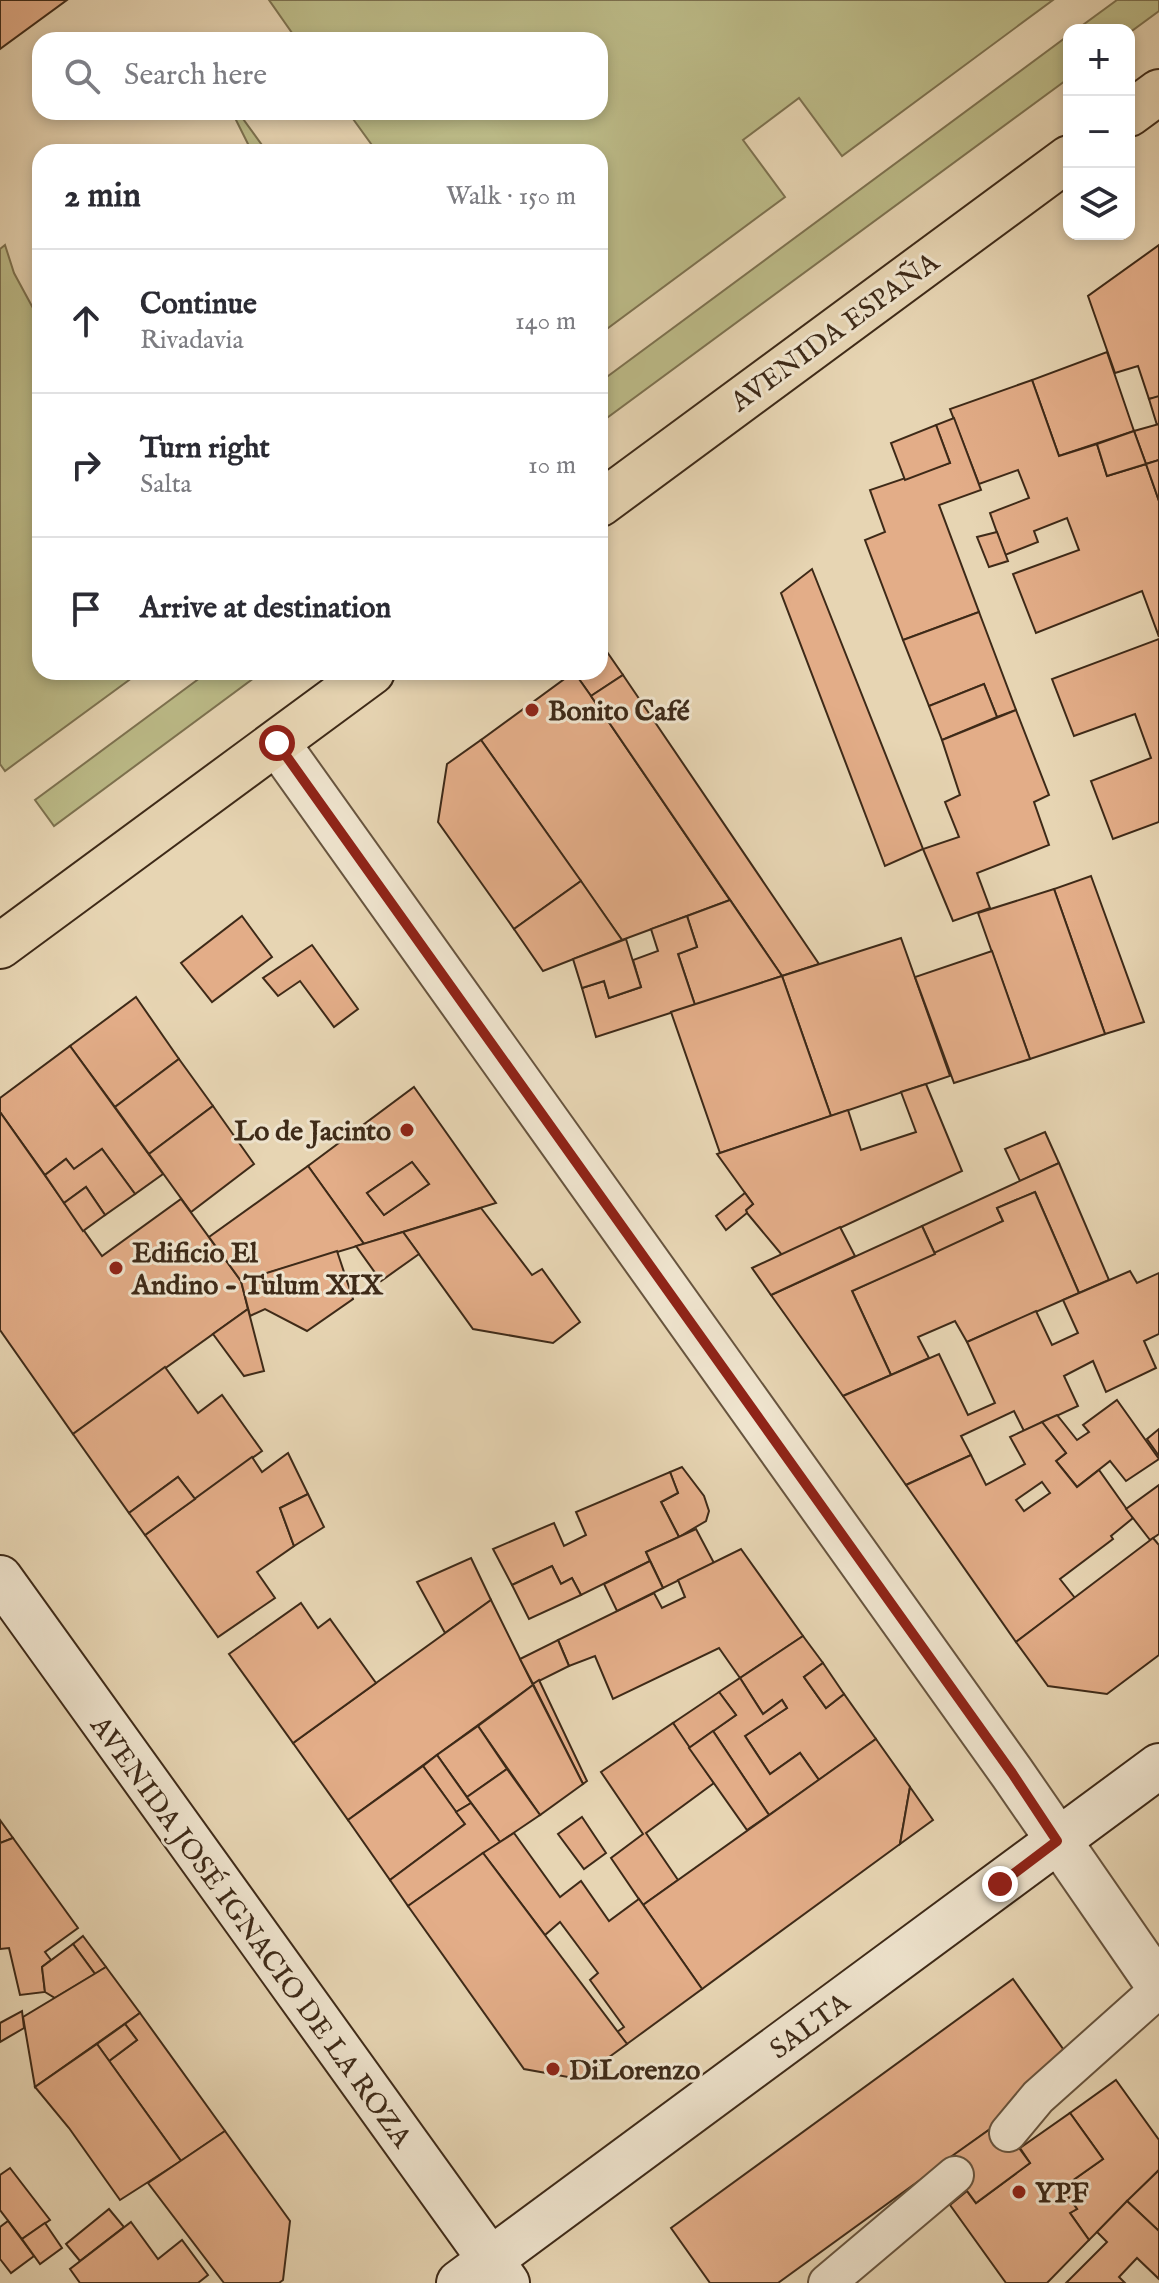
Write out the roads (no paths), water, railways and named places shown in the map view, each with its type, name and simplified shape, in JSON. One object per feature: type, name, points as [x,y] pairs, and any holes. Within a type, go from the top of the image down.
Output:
[{"type":"main road","points":[[1135,110],[1159,92]]},
{"type":"main road","name":"AVENIDA ESPAÑA","points":[[608,498],[1063,162]]},
{"type":"main road","points":[[0,946],[361,680]]},
{"type":"main road","points":[[277,743],[1012,1773],[1159,1988]]},
{"type":"main road","name":"AVENIDA JOSÉ IGNACIO DE LA ROZA","points":[[0,1578],[486,2275]]},
{"type":"main road","name":"SALTA","points":[[486,2275],[1159,1766]]},
{"type":"lane","points":[[1008,2133],[1038,2097],[1159,1988]]},
{"type":"lane","points":[[827,2283],[955,2175]]},
{"type":"place","name":"Bonito Café","points":[[532,710]]},
{"type":"place","name":"Lo de Jacinto","points":[[407,1130]]},
{"type":"place","name":"Edificio El Andino - Tulum XIX","points":[[116,1268]]},
{"type":"place","name":"DiLorenzo","points":[[553,2069]]},
{"type":"place","name":"YPF","points":[[1019,2192]]}]
